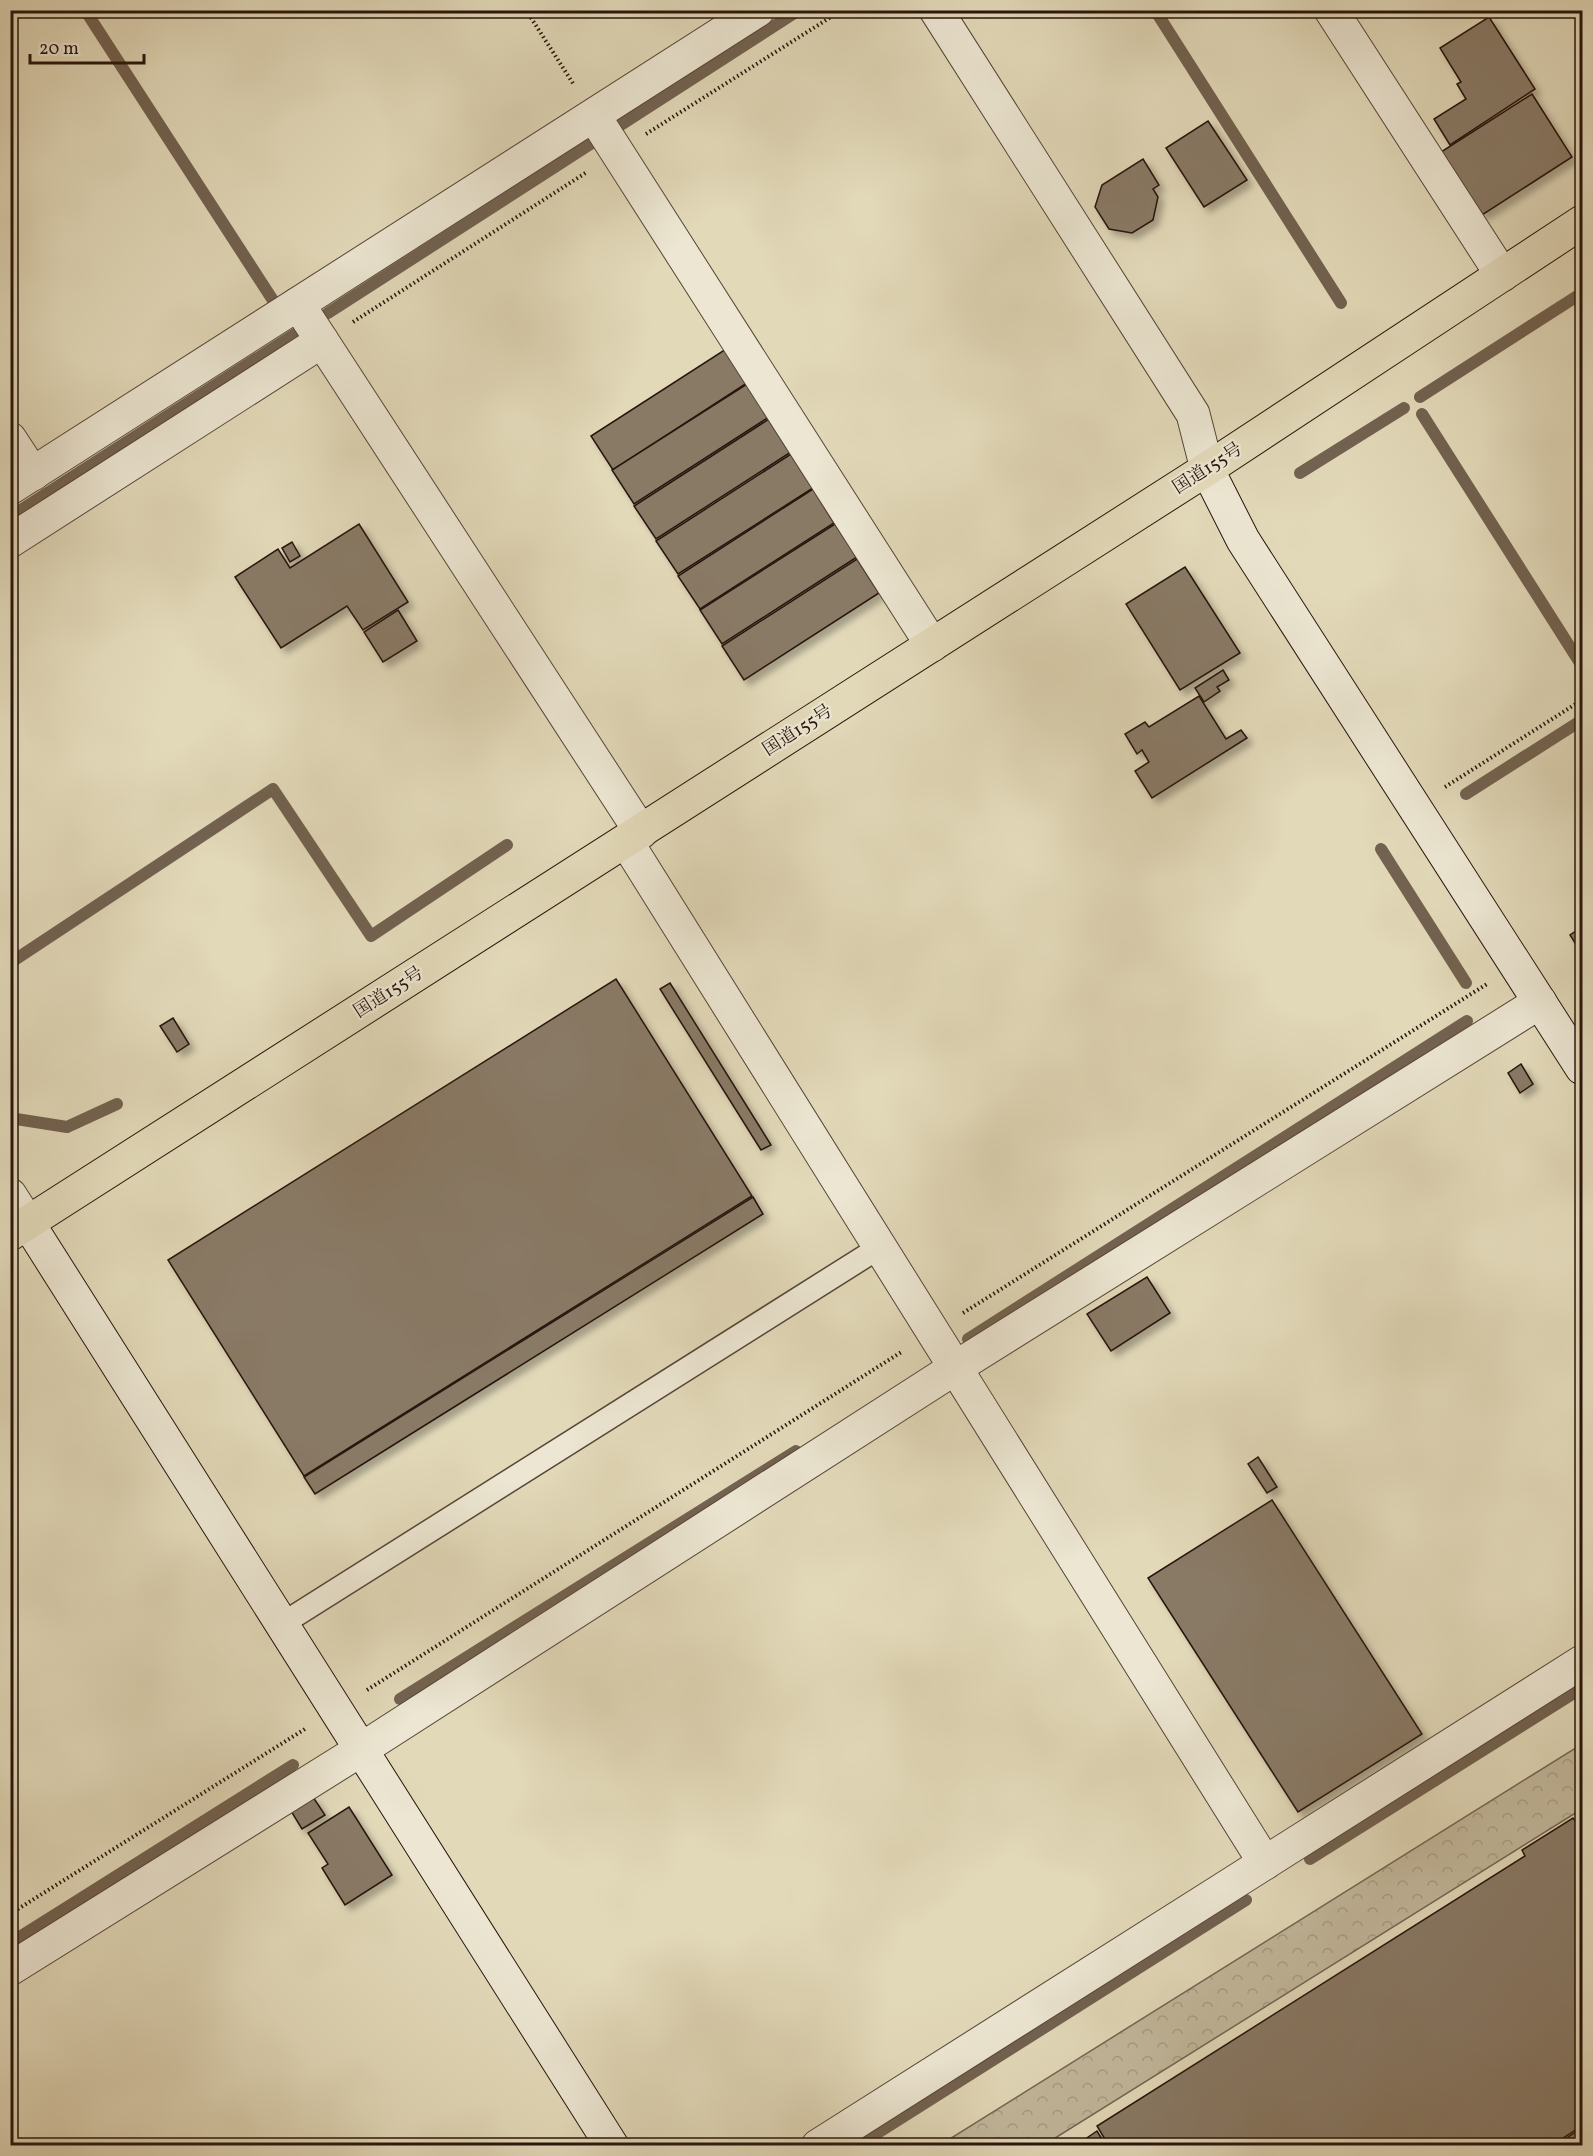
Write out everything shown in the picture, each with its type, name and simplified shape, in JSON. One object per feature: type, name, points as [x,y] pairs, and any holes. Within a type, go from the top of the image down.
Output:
[{"type":"highway","name":"国道155号","points":[[19,1228],[1208,469],[1582,222]]},
{"type":"street","points":[[10,439],[22,481],[758,10]]},
{"type":"street","points":[[936,10],[1193,414],[1208,469],[1243,540],[1582,1068]]},
{"type":"street","points":[[1331,10],[1502,275]]},
{"type":"street","points":[[594,116],[932,645]]},
{"type":"street","points":[[298,304],[633,837],[880,1247],[1265,1863]]},
{"type":"street","points":[[10,541],[322,341]]},
{"type":"street","points":[[10,1969],[362,1749],[955,1368],[1540,1002]]},
{"type":"street","points":[[10,1196],[19,1228],[282,1624],[612,2145]]},
{"type":"street","points":[[818,2145],[1582,1662]]},
{"type":"lane","points":[[282,1624],[880,1247]]},
{"type":"path","points":[[526,10],[594,116]]},
{"type":"path","points":[[322,341],[842,10]]},
{"type":"path","points":[[1414,807],[1582,700]]},
{"type":"path","points":[[10,1914],[1516,966]]},
{"type":"green space","points":[[1582,1744],[1582,1809],[1044,2145],[940,2145]]},
{"type":"building","points":[[1489,17],[1535,89],[1450,145],[1434,119],[1466,99],[1457,84],[1461,82],[1440,48]]},
{"type":"building","points":[[1532,94],[1572,157],[1482,215],[1441,152]]},
{"type":"building","points":[[1208,121],[1247,180],[1204,207],[1166,148]]},
{"type":"building","points":[[1143,159],[1159,185],[1153,189],[1158,197],[1153,220],[1132,233],[1109,229],[1095,207],[1102,185]]},
{"type":"building","points":[[726,349],[747,383],[613,470],[591,436]]},
{"type":"building","points":[[747,384],[769,417],[634,504],[612,470]]},
{"type":"building","points":[[769,419],[791,452],[656,539],[634,506]]},
{"type":"building","points":[[791,454],[813,488],[678,574],[656,541]]},
{"type":"building","points":[[813,489],[834,523],[700,609],[678,576]]},
{"type":"building","points":[[359,524],[408,602],[363,630],[347,606],[281,648],[235,577],[278,549],[290,568]]},
{"type":"building","points":[[835,524],[857,557],[722,644],[700,610]]},
{"type":"building","points":[[292,542],[300,556],[290,562],[282,548]]},
{"type":"building","points":[[857,559],[879,593],[744,680],[722,646]]},
{"type":"building","points":[[1185,567],[1240,653],[1180,690],[1126,604]]},
{"type":"building","points":[[398,610],[417,641],[383,662],[364,632]]},
{"type":"building","points":[[1223,670],[1229,680],[1217,687],[1220,691],[1204,702],[1195,688]]},
{"type":"building","points":[[1199,696],[1226,739],[1241,730],[1247,738],[1152,798],[1135,771],[1149,762],[1142,750],[1137,754],[1125,734],[1145,722],[1149,727]]},
{"type":"building","points":[[1582,927],[1582,954],[1570,935]]},
{"type":"building","points":[[616,979],[752,1196],[304,1476],[168,1260]]},
{"type":"building","points":[[670,983],[771,1145],[761,1150],[660,989]]},
{"type":"building","points":[[173,1018],[189,1044],[177,1052],[160,1026]]},
{"type":"building","points":[[1521,1064],[1533,1084],[1520,1093],[1508,1073]]},
{"type":"building","points":[[753,1197],[763,1214],[315,1494],[304,1477]]},
{"type":"building","points":[[1147,1277],[1170,1313],[1111,1351],[1087,1314]]},
{"type":"building","points":[[1258,1457],[1277,1487],[1267,1493],[1248,1464]]},
{"type":"building","points":[[1272,1500],[1422,1734],[1298,1812],[1148,1578]]},
{"type":"building","points":[[313,1797],[325,1815],[302,1829],[291,1811]]},
{"type":"building","points":[[349,1807],[392,1875],[345,1905],[322,1868],[328,1864],[308,1833]]},
{"type":"building","points":[[1573,1818],[1577,1823],[1582,1820],[1582,2126],[1551,2146],[1109,2146],[1097,2126],[1525,1856],[1522,1850]]},
{"type":"building","points":[[1582,2128],[1582,2146],[1555,2146]]},
{"type":"building","points":[[1097,2131],[1106,2146],[1075,2146]]},
{"type":"waterway","points":[[85,10],[276,305]]},
{"type":"waterway","points":[[616,128],[799,10]]},
{"type":"waterway","points":[[1155,10],[1341,303]]},
{"type":"waterway","points":[[328,313],[592,143]]},
{"type":"waterway","points":[[1420,397],[1582,293]]},
{"type":"waterway","points":[[10,517],[298,332]]},
{"type":"waterway","points":[[1300,473],[1404,408]]},
{"type":"waterway","points":[[1422,414],[1582,666]]},
{"type":"waterway","points":[[1466,794],[1582,720]]},
{"type":"waterway","points":[[10,963],[273,789],[371,936],[507,845]]},
{"type":"waterway","points":[[1381,849],[1466,983]]},
{"type":"waterway","points":[[968,1339],[1467,1021]]},
{"type":"waterway","points":[[10,1118],[67,1127],[117,1104]]},
{"type":"waterway","points":[[400,1699],[796,1451]]},
{"type":"waterway","points":[[1310,1859],[1582,1688]]},
{"type":"waterway","points":[[10,1943],[293,1765]]},
{"type":"waterway","points":[[857,2146],[1246,1900]]}]
